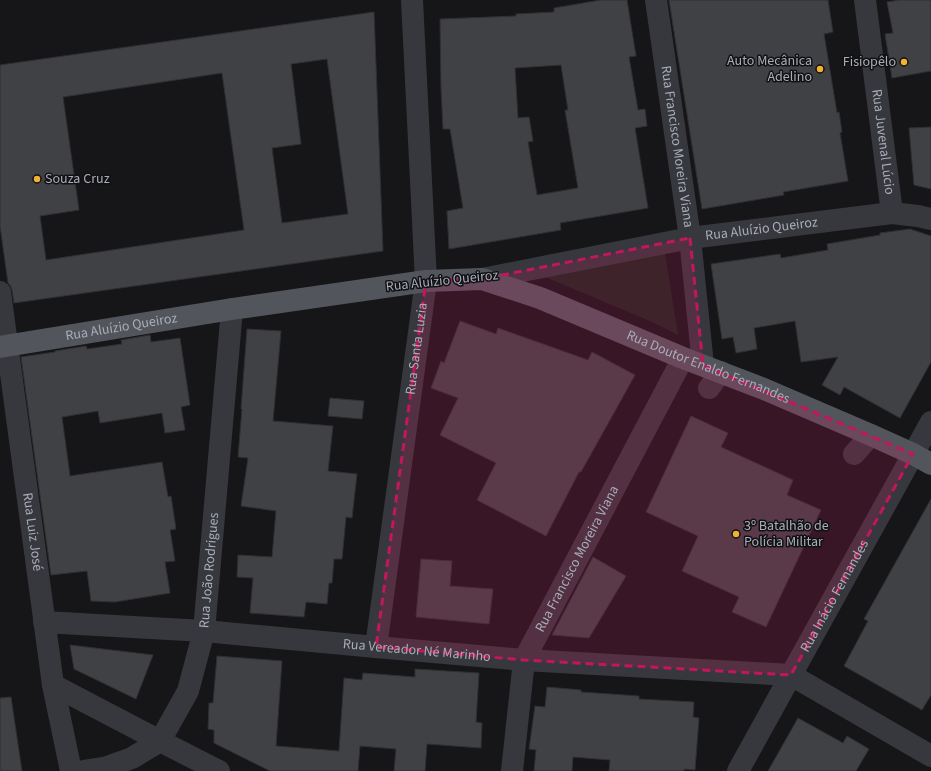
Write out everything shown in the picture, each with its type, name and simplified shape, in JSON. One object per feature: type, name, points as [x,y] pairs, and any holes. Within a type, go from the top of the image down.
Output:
[{"type":"main road","name":"Rua Aluízio Queiroz","points":[[4,347],[232,309],[426,281],[482,279]]},
{"type":"main road","name":"Rua Doutor Enaldo Fernandes","points":[[482,279],[540,298],[704,371],[764,389],[872,435],[922,459]]},
{"type":"street","name":"Rua Santa Luzia","points":[[376,647],[426,281],[412,0]]},
{"type":"street","name":"Rua Francisco Moreira Viana","points":[[512,771],[524,660],[704,371],[690,238],[656,0]]},
{"type":"street","name":"Rua Juvenal Lúcio","points":[[865,0],[892,213]]},
{"type":"street","name":"Rua Aluízio Queiroz","points":[[482,279],[690,238],[892,213],[931,219]]},
{"type":"street","name":"Rua Luiz José","points":[[0,292],[4,347],[53,685],[71,771]]},
{"type":"street","name":"Rua João Rodrigues","points":[[84,771],[104,768],[132,758],[160,741],[188,691],[204,631],[232,309]]},
{"type":"street","name":"Rua Inácio Fernandes","points":[[738,771],[791,675],[922,459],[931,422]]},
{"type":"street","points":[[854,454],[872,435]]},
{"type":"street","name":"Rua Vereador Né Marinho","points":[[44,622],[204,631],[524,660],[791,675]]},
{"type":"street","points":[[791,675],[931,756]]},
{"type":"street","points":[[53,685],[219,771]]},
{"type":"highlighted area","points":[[690,238],[703,365],[913,454],[791,675],[524,660],[376,647],[426,281],[482,279]]},
{"type":"shaded area","points":[[665,253],[678,335],[650,321],[540,275]]},
{"type":"building","points":[[601,0],[627,0],[636,56],[629,57],[638,110],[645,109],[647,126],[635,128],[648,208],[560,223],[561,230],[449,249],[447,211],[463,208],[450,129],[443,129],[440,19],[516,16],[516,14],[554,12],[554,8]],"holes":[[[561,65],[568,110],[565,110],[578,188],[537,195],[528,142],[533,141],[529,117],[518,118],[515,68]]]},
{"type":"building","points":[[669,0],[828,0],[833,32],[824,34],[837,113],[839,112],[842,132],[840,133],[848,181],[783,192],[784,195],[702,209]]},
{"type":"building","points":[[899,0],[931,0],[931,71],[892,78],[885,34],[893,33],[887,2]]},
{"type":"building","name":"Souza Cruz","points":[[374,12],[383,251],[14,303],[12,290],[8,283],[0,226],[0,65]],"holes":[[[327,59],[348,214],[282,223],[272,148],[301,144],[291,64]],[[222,73],[244,230],[46,260],[40,216],[79,210],[63,97]]]},
{"type":"building","points":[[931,127],[931,189],[914,185],[909,128]]},
{"type":"building","points":[[910,229],[931,236],[931,362],[900,418],[844,387],[840,395],[822,385],[838,357],[801,362],[795,321],[754,328],[757,349],[736,353],[733,337],[722,339],[711,264],[780,254],[781,258],[828,250],[827,244],[880,235],[880,233]]},
{"type":"building","points":[[460,321],[496,334],[498,328],[588,360],[592,352],[635,375],[581,472],[579,472],[546,536],[477,500],[496,463],[440,435],[458,398],[431,388],[441,361],[444,363]]},
{"type":"building","points":[[247,329],[281,331],[273,421],[333,426],[328,471],[357,474],[352,518],[346,517],[342,559],[334,559],[332,583],[329,583],[327,604],[306,602],[304,617],[250,613],[253,578],[237,577],[238,555],[272,557],[276,511],[241,506],[248,458],[238,457]]},
{"type":"building","points":[[150,335],[151,342],[180,338],[190,405],[181,407],[185,430],[165,433],[162,413],[100,423],[98,411],[62,417],[70,476],[162,462],[168,497],[171,496],[176,529],[170,530],[175,561],[165,562],[170,593],[115,602],[91,601],[87,571],[51,575],[21,357],[86,346],[87,349],[122,344],[121,340]]},
{"type":"building","points":[[330,398],[364,401],[362,419],[328,416]]},
{"type":"building","points":[[691,416],[728,433],[721,447],[793,480],[787,495],[821,510],[766,627],[732,612],[739,597],[682,571],[698,536],[646,512]]},
{"type":"building","points":[[931,499],[931,695],[922,710],[844,666],[868,621],[864,619]]},
{"type":"building","points":[[593,557],[626,576],[589,638],[552,635]]},
{"type":"building","points":[[421,559],[452,561],[450,586],[493,589],[489,624],[416,617]]},
{"type":"building","points":[[70,645],[153,655],[136,699],[74,669]]},
{"type":"building","points":[[217,656],[282,661],[276,746],[339,751],[344,678],[362,680],[363,673],[415,677],[415,669],[479,673],[476,722],[482,723],[481,748],[427,744],[425,771],[394,771],[396,749],[360,746],[358,771],[270,771],[214,743],[214,730],[208,729],[209,703],[213,703]]},
{"type":"building","points":[[547,687],[581,690],[581,692],[639,696],[639,699],[694,702],[693,717],[699,718],[695,770],[609,771],[610,760],[573,757],[572,771],[534,771],[536,750],[529,749],[535,706],[545,707]]},
{"type":"building","points":[[11,697],[22,771],[0,771],[0,698]]},
{"type":"building","points":[[798,718],[843,743],[847,736],[869,749],[856,771],[768,771]]},
{"type":"place","name":"Fisiopêlo","points":[[904,62]]},
{"type":"place","name":"Auto Mecânica Adelino","points":[[820,69]]},
{"type":"place","name":"Souza Cruz","points":[[37,179]]},
{"type":"place","name":"3º Batalhão de Polícia Militar","points":[[736,534]]}]
